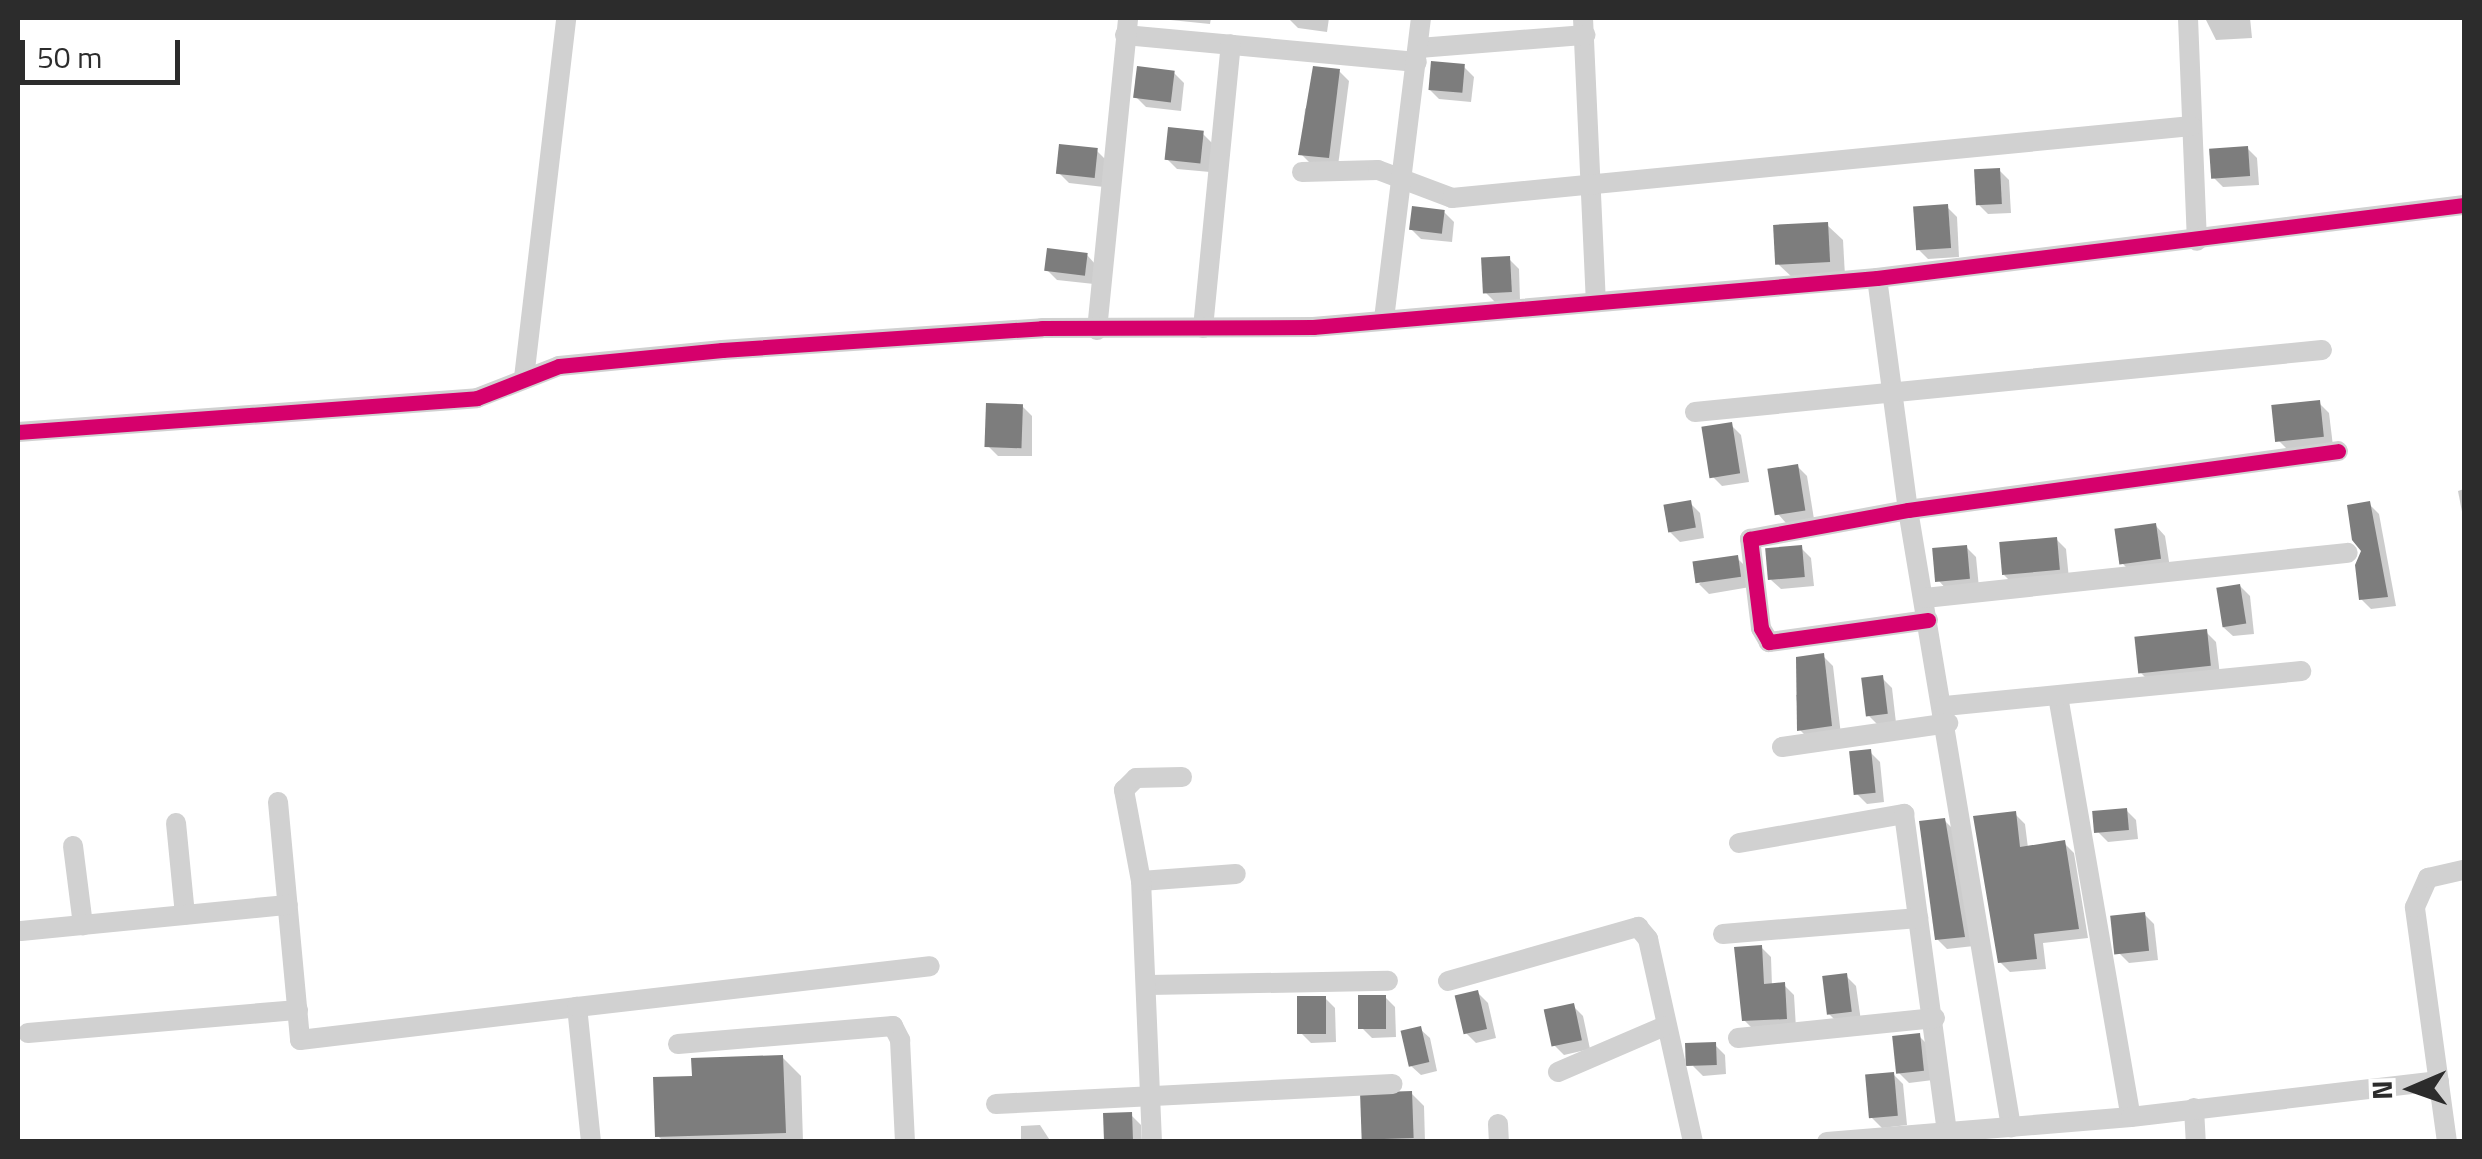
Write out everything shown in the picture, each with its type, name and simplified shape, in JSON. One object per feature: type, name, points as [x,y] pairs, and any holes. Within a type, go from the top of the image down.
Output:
[{"type":"street","points":[[524,378],[566,18]]},
{"type":"street","points":[[1384,319],[1398,179],[1421,18]]},
{"type":"street","points":[[2188,18],[2197,242]]},
{"type":"street","points":[[1097,330],[1126,26],[1231,44],[1418,55],[1584,26],[1586,186],[1596,299]]},
{"type":"street","points":[[1203,328],[1231,44]]},
{"type":"street","points":[[1302,172],[1378,170],[1452,198],[2192,126]]},
{"type":"street","points":[[18,432],[477,398],[559,366],[722,350],[1384,319],[1877,278],[2197,242],[2464,205]]},
{"type":"street","points":[[1877,278],[1908,510],[1947,715],[2011,1127]]},
{"type":"street","points":[[1695,412],[2322,350]]},
{"type":"street","points":[[1928,620],[1769,642],[1761,628],[1749,547],[1754,534],[2338,451]]},
{"type":"street","points":[[1925,598],[2348,553]]},
{"type":"street","points":[[1782,747],[2058,696],[2301,671]]},
{"type":"street","points":[[2058,696],[2131,1117]]},
{"type":"street","points":[[1152,1142],[1141,881],[1127,782],[1182,777]]},
{"type":"street","points":[[278,802],[300,1040],[930,966]]},
{"type":"street","points":[[1739,843],[1898,810],[1906,822],[1935,1018],[1946,1133]]},
{"type":"street","points":[[176,823],[185,915]]},
{"type":"street","points":[[73,846],[83,925]]},
{"type":"street","points":[[2447,1142],[2415,907],[2428,878],[2464,870]]},
{"type":"street","points":[[1141,881],[1236,874]]},
{"type":"street","points":[[20,931],[288,905]]},
{"type":"street","points":[[1722,934],[1918,918]]},
{"type":"street","points":[[1448,981],[1638,927],[1648,939],[1693,1142]]},
{"type":"street","points":[[1148,985],[1388,981]]},
{"type":"street","points":[[578,1007],[591,1142]]},
{"type":"street","points":[[28,1033],[298,1010]]},
{"type":"street","points":[[1738,1038],[1935,1018]]},
{"type":"street","points":[[678,1044],[892,1026],[900,1040],[906,1142]]},
{"type":"street","points":[[1558,1072],[1665,1026]]},
{"type":"street","points":[[1827,1142],[2131,1117],[2439,1081]]},
{"type":"street","points":[[996,1104],[1392,1084]]},
{"type":"street","points":[[2194,1108],[2196,1142]]},
{"type":"building","points":[[1431,61],[1465,64],[1462,93],[1428,90]]},
{"type":"building","points":[[1137,66],[1175,71],[1171,102],[1133,98]]},
{"type":"building","points":[[1313,66],[1340,69],[1329,158],[1298,155]]},
{"type":"building","points":[[1168,127],[1204,131],[1200,164],[1165,160]]},
{"type":"building","points":[[1059,144],[1098,148],[1095,178],[1056,174]]},
{"type":"building","points":[[2248,146],[2250,176],[2211,179],[2209,149]]},
{"type":"building","points":[[2000,168],[2002,204],[1976,205],[1974,169]]},
{"type":"building","points":[[1948,204],[1951,248],[1916,250],[1913,206]]},
{"type":"building","points":[[1412,206],[1445,210],[1442,234],[1409,230]]},
{"type":"building","points":[[1828,222],[1830,262],[1775,265],[1773,225]]},
{"type":"building","points":[[1047,248],[1088,253],[1085,276],[1044,271]]},
{"type":"building","points":[[1510,256],[1512,292],[1483,293],[1481,258]]},
{"type":"building","points":[[2320,400],[2324,437],[2275,442],[2271,405]]},
{"type":"building","points":[[986,403],[1023,404],[1021,448],[984,447]]},
{"type":"building","points":[[1732,422],[1740,473],[1710,478],[1701,427]]},
{"type":"building","points":[[1798,464],[1805,510],[1775,515],[1767,469]]},
{"type":"building","points":[[1691,500],[1696,528],[1668,532],[1663,505]]},
{"type":"building","points":[[2370,501],[2388,597],[2359,600],[2355,565],[2361,551],[2352,540],[2347,505]]},
{"type":"building","points":[[2156,523],[2161,559],[2119,564],[2114,529]]},
{"type":"building","points":[[2057,537],[2060,570],[2002,575],[1999,542]]},
{"type":"building","points":[[1802,545],[1805,577],[1768,580],[1765,548]]},
{"type":"building","points":[[1967,545],[1970,579],[1935,582],[1932,548]]},
{"type":"building","points":[[1738,555],[1741,577],[1696,583],[1692,561]]},
{"type":"building","points":[[2240,584],[2246,624],[2223,627],[2216,588]]},
{"type":"building","points":[[2207,629],[2211,666],[2138,673],[2134,637]]},
{"type":"building","points":[[1824,653],[1832,726],[1797,731],[1796,657]]},
{"type":"building","points":[[1883,675],[1888,714],[1866,716],[1861,678]]},
{"type":"building","points":[[1871,749],[1876,793],[1854,795],[1849,751]]},
{"type":"building","points":[[2127,808],[2129,830],[2094,833],[2092,811]]},
{"type":"building","points":[[2016,811],[2020,847],[2065,840],[2079,929],[2034,934],[2037,959],[1998,963],[1973,816]]},
{"type":"building","points":[[1945,818],[1965,937],[1935,940],[1919,821]]},
{"type":"building","points":[[2145,912],[2149,951],[2114,954],[2110,916]]},
{"type":"building","points":[[1762,945],[1764,984],[1785,982],[1787,1019],[1742,1021],[1734,947]]},
{"type":"building","points":[[1847,973],[1852,1012],[1827,1015],[1822,976]]},
{"type":"building","points":[[1478,990],[1487,1029],[1464,1034],[1455,995]]},
{"type":"building","points":[[1358,995],[1386,995],[1386,1029],[1358,1029]]},
{"type":"building","points":[[1297,996],[1326,996],[1326,1034],[1297,1034]]},
{"type":"building","points":[[1574,1003],[1582,1040],[1552,1047],[1544,1009]]},
{"type":"building","points":[[1421,1026],[1429,1062],[1409,1067],[1401,1031]]},
{"type":"building","points":[[1920,1033],[1924,1071],[1896,1074],[1892,1036]]},
{"type":"building","points":[[1716,1042],[1717,1065],[1686,1066],[1685,1043]]},
{"type":"building","points":[[783,1055],[786,1133],[655,1137],[653,1077],[692,1076],[691,1058]]},
{"type":"building","points":[[1894,1072],[1898,1116],[1869,1118],[1865,1075]]},
{"type":"building","points":[[1412,1091],[1414,1138],[1362,1140],[1360,1093]]},
{"type":"building","points":[[1132,1112],[1133,1142],[1104,1142],[1103,1113]]},
{"type":"cycle path","points":[[18,432],[477,398],[559,366],[722,350],[1042,328],[1313,327],[1877,278],[2464,205]]},
{"type":"cycle path","points":[[1928,620],[1769,642],[1761,628],[1750,539],[1908,510],[2338,451]]}]
